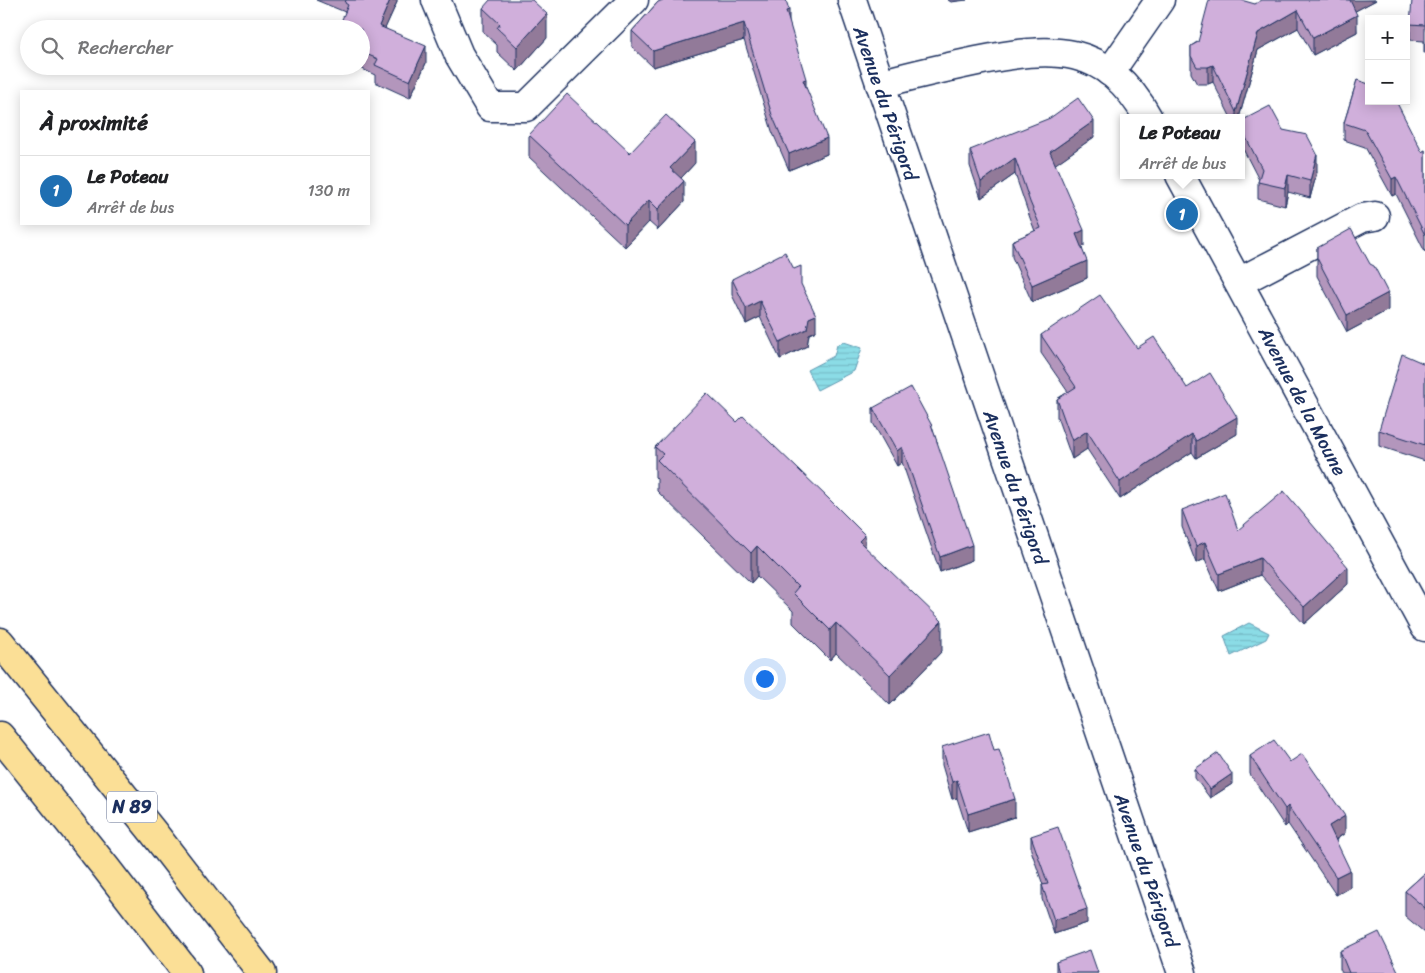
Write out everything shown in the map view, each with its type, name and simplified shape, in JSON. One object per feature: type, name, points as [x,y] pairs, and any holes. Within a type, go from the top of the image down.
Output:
[{"type":"highway","name":"N 89","points":[[0,642],[153,832],[262,973]]},
{"type":"highway","points":[[0,736],[187,973]]},
{"type":"street","points":[[436,0],[459,56],[490,107],[526,107],[634,0]]},
{"type":"street","name":"Avenue du Périgord","points":[[852,0],[1182,973]]},
{"type":"street","points":[[1110,72],[1160,0]]},
{"type":"street","points":[[880,84],[919,73],[1013,54],[1062,52],[1091,60],[1125,83],[1146,114]]},
{"type":"street","name":"Avenue de la Moune","points":[[1182,179],[1425,627]]},
{"type":"street","points":[[1238,282],[1362,218],[1375,216]]},
{"type":"water","points":[[844,342],[862,348],[854,371],[817,390],[807,370],[834,356],[837,345]]},
{"type":"water","points":[[1249,623],[1269,633],[1266,639],[1231,656],[1224,636]]},
{"type":"building","points":[[346,0],[390,0],[379,26],[426,46],[410,81],[375,65],[378,59],[370,56],[370,20],[342,20],[348,5],[345,3]]},
{"type":"building","points":[[490,0],[532,0],[547,14],[517,47],[497,28],[500,24],[483,8]]},
{"type":"building","points":[[663,0],[786,0],[789,10],[786,11],[806,79],[803,80],[827,138],[789,154],[772,115],[744,23],[653,51],[632,31],[658,2]]},
{"type":"building","points":[[1209,0],[1241,0],[1255,4],[1262,0],[1350,0],[1357,15],[1313,38],[1298,10],[1258,33],[1236,112],[1213,65],[1197,67],[1191,56],[1191,46],[1198,42]]},
{"type":"building","points":[[1412,0],[1425,0],[1425,25],[1410,24]]},
{"type":"building","points":[[1357,80],[1365,83],[1365,105],[1398,105],[1422,152],[1425,150],[1425,235],[1396,177],[1392,179],[1365,130],[1344,123]]},
{"type":"building","points":[[567,94],[630,153],[666,115],[695,142],[670,168],[684,181],[658,209],[649,200],[625,225],[529,135]]},
{"type":"building","points":[[1078,98],[1094,121],[1050,152],[1084,230],[1076,234],[1087,261],[1032,285],[1012,241],[1041,228],[1015,158],[981,182],[970,150],[1050,118]]},
{"type":"building","points":[[1270,106],[1283,130],[1307,135],[1317,154],[1310,181],[1288,175],[1285,188],[1258,182],[1262,169],[1245,136],[1245,119]]},
{"type":"building","points":[[1351,229],[1388,293],[1347,315],[1317,258],[1317,248]]},
{"type":"building","points":[[785,252],[794,269],[801,266],[801,284],[816,315],[809,318],[807,329],[780,342],[760,301],[746,308],[732,279]]},
{"type":"building","points":[[1100,295],[1137,348],[1154,337],[1187,388],[1210,373],[1237,417],[1196,441],[1192,434],[1120,482],[1087,431],[1072,441],[1057,399],[1076,387],[1041,335]]},
{"type":"building","points":[[1402,354],[1425,364],[1425,445],[1379,430]]},
{"type":"building","points":[[911,387],[931,424],[972,545],[940,557],[902,447],[897,451],[873,408]]},
{"type":"building","points":[[707,393],[737,422],[743,416],[828,498],[865,535],[859,541],[942,621],[890,675],[836,623],[830,630],[793,593],[798,587],[757,546],[751,553],[657,460],[663,454],[655,447]]},
{"type":"building","points":[[1284,491],[1348,567],[1304,607],[1260,558],[1219,574],[1205,542],[1196,546],[1182,510],[1225,493],[1238,530]]},
{"type":"building","points":[[989,732],[994,750],[999,749],[1015,799],[968,814],[957,780],[952,782],[942,747]]},
{"type":"building","points":[[1274,740],[1290,762],[1302,754],[1345,816],[1329,826],[1350,870],[1336,877],[1288,806],[1285,809],[1250,756]]},
{"type":"building","points":[[1218,753],[1232,774],[1210,789],[1195,769]]},
{"type":"building","points":[[1058,827],[1087,909],[1054,920],[1042,885],[1048,884],[1031,836]]},
{"type":"building","points":[[1425,873],[1425,908],[1405,891]]},
{"type":"building","points":[[1379,932],[1399,973],[1349,973],[1340,951]]},
{"type":"building","points":[[1090,950],[1098,973],[1059,973],[1056,962]]},
{"type":"place","name":"Le Poteau","points":[[1182,214]]}]
